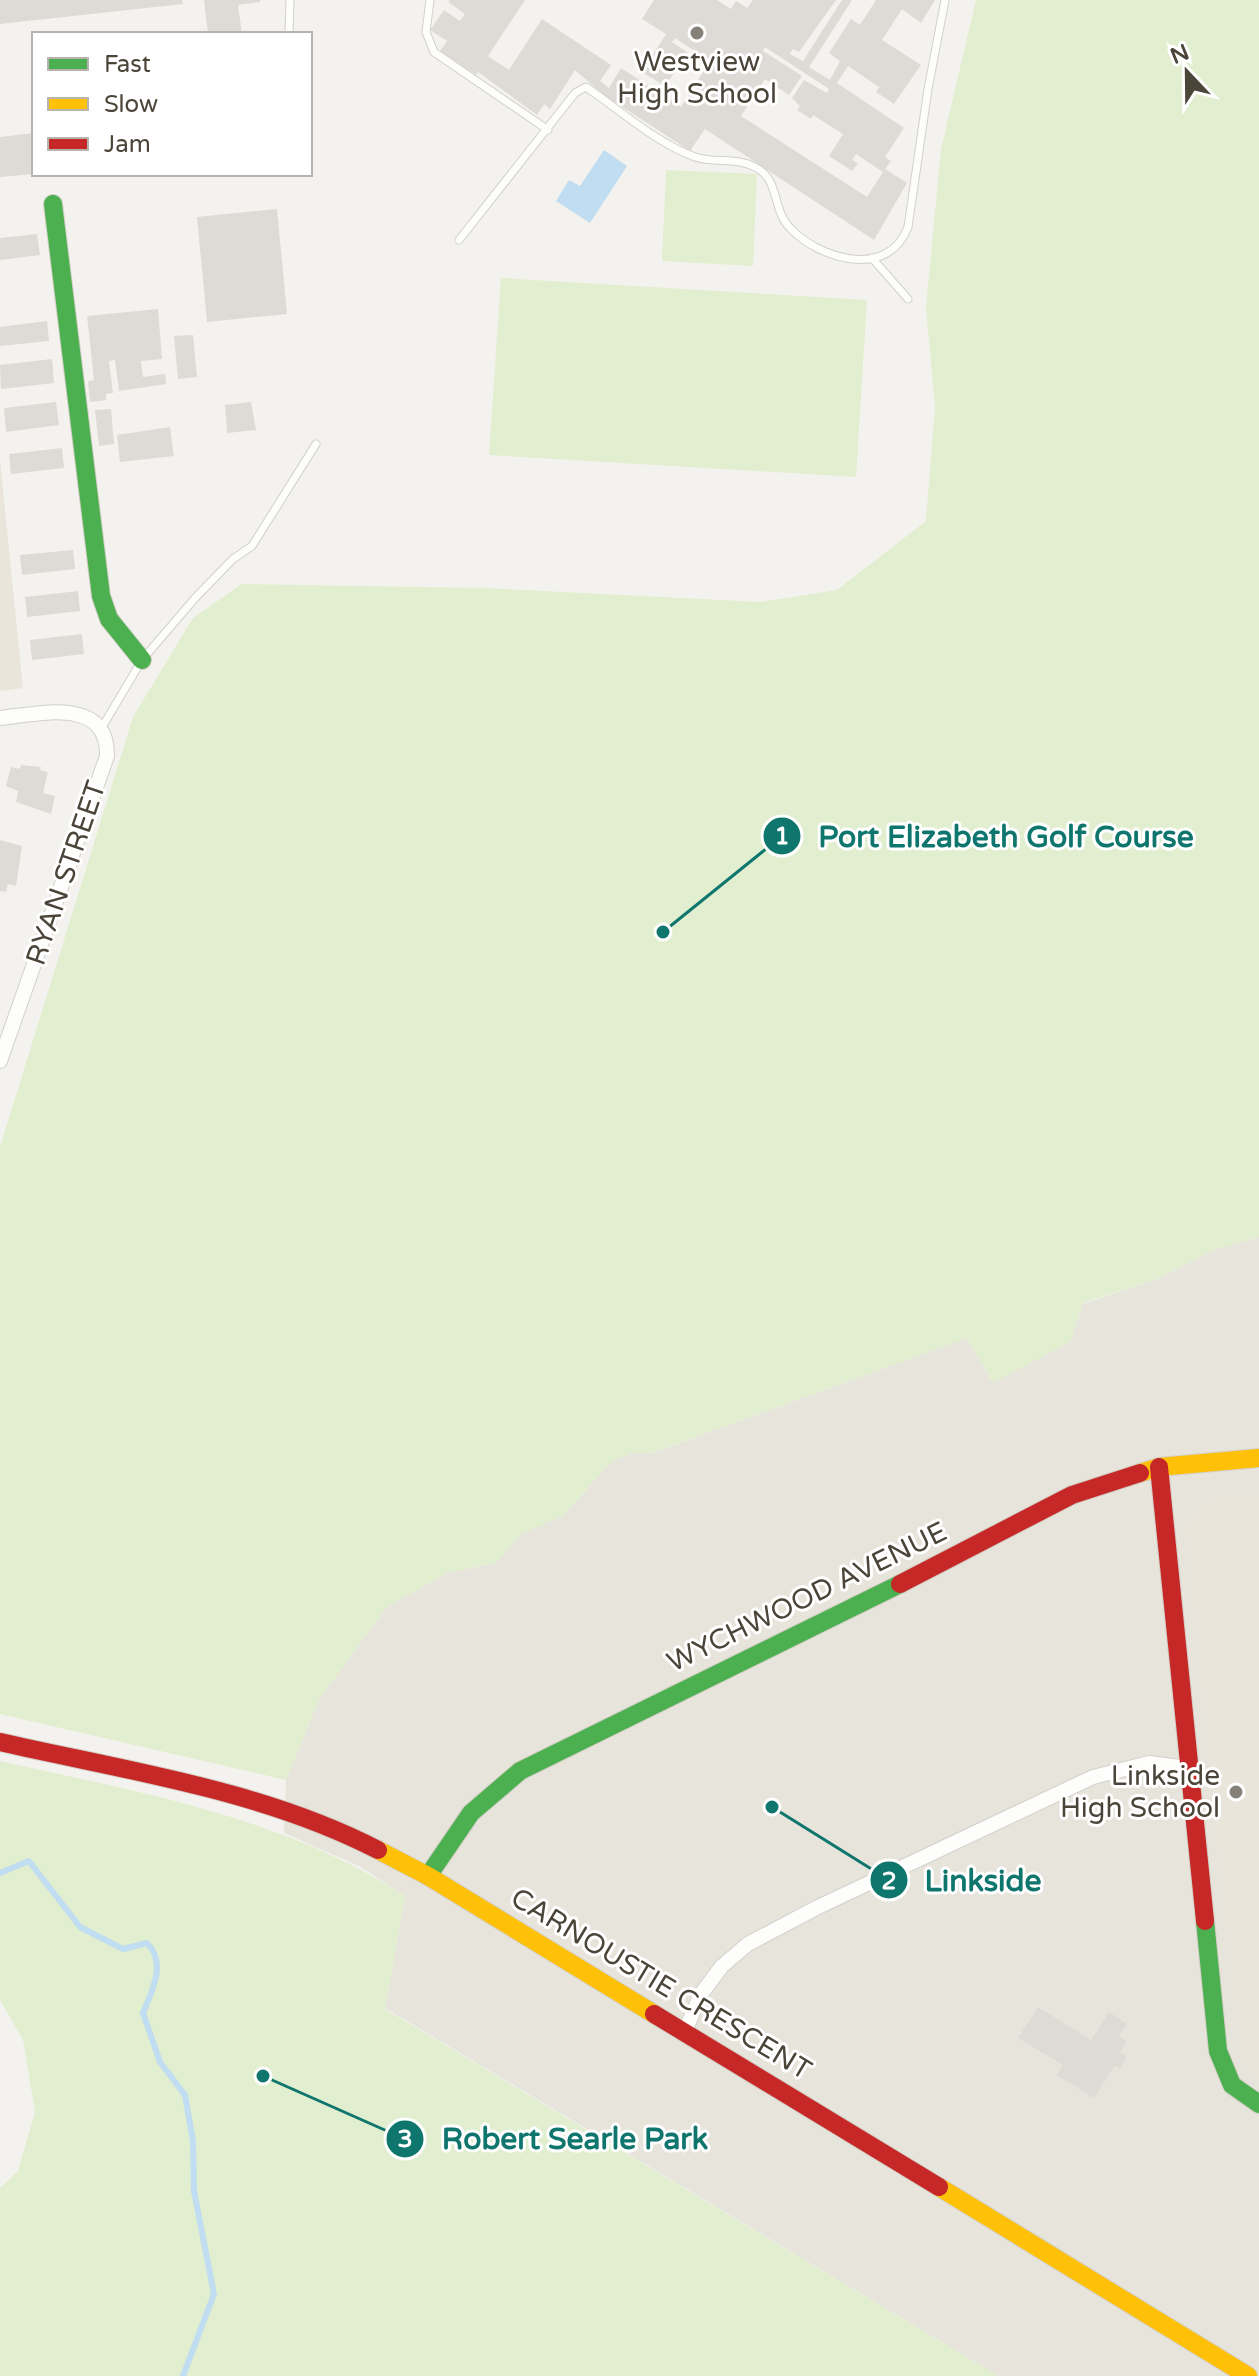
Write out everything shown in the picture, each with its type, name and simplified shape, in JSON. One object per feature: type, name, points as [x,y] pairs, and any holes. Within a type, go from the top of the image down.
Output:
[{"type":"street","points":[[53,204],[103,608],[142,660]]},
{"type":"street","points":[[0,718],[62,711],[87,717],[101,729]]},
{"type":"street","name":"RYAN STREET","points":[[0,1061],[107,756],[101,729]]},
{"type":"street","name":"WYCHWOOD AVENUE","points":[[428,1876],[471,1813],[520,1771],[1072,1495],[1159,1467],[1259,1458]]},
{"type":"street","points":[[1159,1467],[1218,2051],[1232,2085],[1259,2104]]},
{"type":"street","name":"CARNOUSTIE CRESCENT","points":[[0,1742],[255,1800],[349,1835],[428,1876],[1248,2376]]},
{"type":"street","points":[[685,2031],[701,1994],[722,1966],[748,1944],[802,1915],[1093,1777],[1149,1763],[1188,1768]]},
{"type":"lane","points":[[289,32],[290,0]]},
{"type":"lane","points":[[430,0],[426,32],[434,52],[548,130]]},
{"type":"lane","points":[[459,240],[575,93],[586,87],[696,158],[746,163],[758,168],[772,184],[779,214],[796,233],[838,258],[862,261],[872,258],[900,241],[908,227],[945,0]]},
{"type":"lane","points":[[872,258],[908,299]]},
{"type":"lane","points":[[101,729],[142,660],[233,559],[252,546],[316,444]]},
{"type":"shaded area","points":[[0,460],[23,688],[0,691]]},
{"type":"shaded area","points":[[1259,1237],[1259,2376],[998,2376],[385,2008],[405,1896],[361,1867],[284,1833],[286,1780],[320,1698],[387,1607],[447,1573],[496,1563],[520,1535],[564,1515],[610,1463],[631,1453],[653,1453],[967,1338],[992,1382],[1070,1342],[1083,1304],[1155,1280],[1214,1250]]},
{"type":"shaded area","name":"Linkside High School","points":[[1259,1494],[1259,2080],[1240,2057],[1186,1527],[1209,1499]]},
{"type":"green space","points":[[976,0],[1259,0],[1259,1237],[1214,1250],[1155,1280],[1083,1303],[1070,1342],[993,1383],[967,1338],[652,1453],[631,1453],[610,1463],[564,1515],[520,1535],[496,1563],[447,1573],[387,1607],[320,1698],[286,1780],[0,1714],[0,1147],[133,717],[193,618],[242,584],[485,588],[760,602],[837,590],[926,521],[935,407],[926,307],[941,149]]},
{"type":"green space","points":[[666,170],[757,174],[753,266],[662,261]]},
{"type":"green space","points":[[501,278],[867,300],[856,477],[489,455]]},
{"type":"green space","points":[[0,1761],[209,1810],[261,1827],[359,1869],[405,1896],[385,2009],[998,2376],[0,2376],[0,2188],[18,2171],[35,2112],[23,2040],[0,2000]]},
{"type":"water","points":[[604,150],[627,166],[590,223],[556,201],[569,180],[580,186]]},
{"type":"building","points":[[0,0],[182,0],[183,4],[0,24]]},
{"type":"building","points":[[204,0],[260,0],[238,5],[242,32],[208,32]]},
{"type":"building","points":[[525,0],[488,56],[509,70],[542,19],[611,65],[600,81],[609,88],[621,68],[681,107],[710,61],[675,38],[672,42],[688,53],[665,86],[642,72],[666,34],[642,19],[654,0],[717,0],[731,9],[736,1],[747,8],[753,0],[836,0],[799,52],[793,49],[790,54],[803,61],[842,0],[852,0],[809,67],[830,80],[840,61],[829,53],[851,19],[860,25],[876,0],[935,0],[921,23],[902,9],[882,40],[921,65],[894,104],[876,92],[879,87],[848,66],[837,83],[904,128],[885,157],[891,161],[885,169],[907,183],[874,240],[705,129],[690,151],[604,95],[575,70],[550,109],[544,104],[537,115],[478,72],[476,75],[440,51],[447,41],[430,30],[444,10],[460,21],[465,14],[448,2]],"holes":[[[765,47],[829,89],[827,93],[804,80],[792,98],[800,106],[797,110],[811,119],[813,115],[843,134],[829,156],[852,171],[858,163],[852,160],[856,154],[883,172],[867,197],[741,116],[765,79],[789,95],[802,76],[763,51]]]},
{"type":"building","points":[[32,133],[32,174],[0,177],[0,137]]},
{"type":"building","points":[[277,209],[287,314],[207,322],[197,217]]},
{"type":"building","points":[[37,234],[40,255],[0,260],[0,238]]},
{"type":"building","points":[[158,309],[162,359],[141,361],[143,377],[165,374],[166,384],[119,391],[115,360],[109,361],[113,393],[106,394],[106,400],[90,402],[88,381],[94,380],[87,316]]},
{"type":"building","points":[[47,321],[49,341],[0,346],[0,327]]},
{"type":"building","points":[[193,335],[197,377],[178,379],[174,336]]},
{"type":"building","points":[[52,359],[54,383],[1,389],[0,365]]},
{"type":"building","points":[[56,402],[59,425],[6,432],[4,408]]},
{"type":"building","points":[[251,402],[256,430],[227,433],[225,405]]},
{"type":"building","points":[[111,409],[114,444],[99,446],[95,410]]},
{"type":"building","points":[[170,427],[174,456],[120,462],[117,435]]},
{"type":"building","points":[[62,448],[64,468],[11,474],[9,454]]},
{"type":"building","points":[[73,550],[75,569],[22,575],[20,555]]},
{"type":"building","points":[[78,591],[80,611],[27,617],[25,597]]},
{"type":"building","points":[[82,634],[84,654],[32,660],[30,640]]},
{"type":"building","points":[[21,765],[41,767],[40,770],[48,772],[43,793],[55,796],[51,814],[16,802],[18,791],[6,786],[11,767],[20,769]]},
{"type":"building","points":[[0,840],[22,846],[16,886],[8,884],[6,892],[0,891]]},
{"type":"building","points":[[1038,2007],[1091,2040],[1109,2012],[1127,2024],[1119,2036],[1127,2042],[1120,2052],[1127,2056],[1120,2068],[1115,2065],[1094,2098],[1057,2075],[1063,2065],[1018,2038]]},
{"type":"waterway","points":[[0,1873],[29,1861],[80,1927],[123,1949],[147,1943],[156,1959],[156,1977],[143,2013],[160,2062],[185,2095],[193,2141],[194,2191],[214,2294],[183,2376]]},
{"type":"traffic: fast","points":[[53,204],[101,596],[109,619],[142,660]]},
{"type":"traffic: fast","points":[[428,1876],[471,1813],[520,1771],[900,1584]]},
{"type":"traffic: fast","points":[[1205,1921],[1218,2051],[1232,2085],[1259,2104]]},
{"type":"traffic: slow","points":[[1140,1473],[1159,1467],[1259,1458]]},
{"type":"traffic: slow","points":[[378,1850],[428,1876],[654,2014]]},
{"type":"traffic: slow","points":[[939,2187],[1248,2376]]},
{"type":"traffic: jam","points":[[1159,1467],[1205,1921]]},
{"type":"traffic: jam","points":[[900,1584],[1072,1495],[1140,1473]]},
{"type":"traffic: jam","points":[[0,1742],[241,1797],[334,1829],[378,1850]]},
{"type":"traffic: jam","points":[[654,2014],[939,2187]]},
{"type":"place","name":"Westview High School","points":[[697,33]]},
{"type":"place","name":"Port Elizabeth Golf Course","points":[[663,932]]},
{"type":"place","name":"Linkside High School","points":[[1236,1792]]},
{"type":"place","name":"Linkside","points":[[772,1807]]},
{"type":"place","name":"Robert Searle Park","points":[[263,2076]]}]
